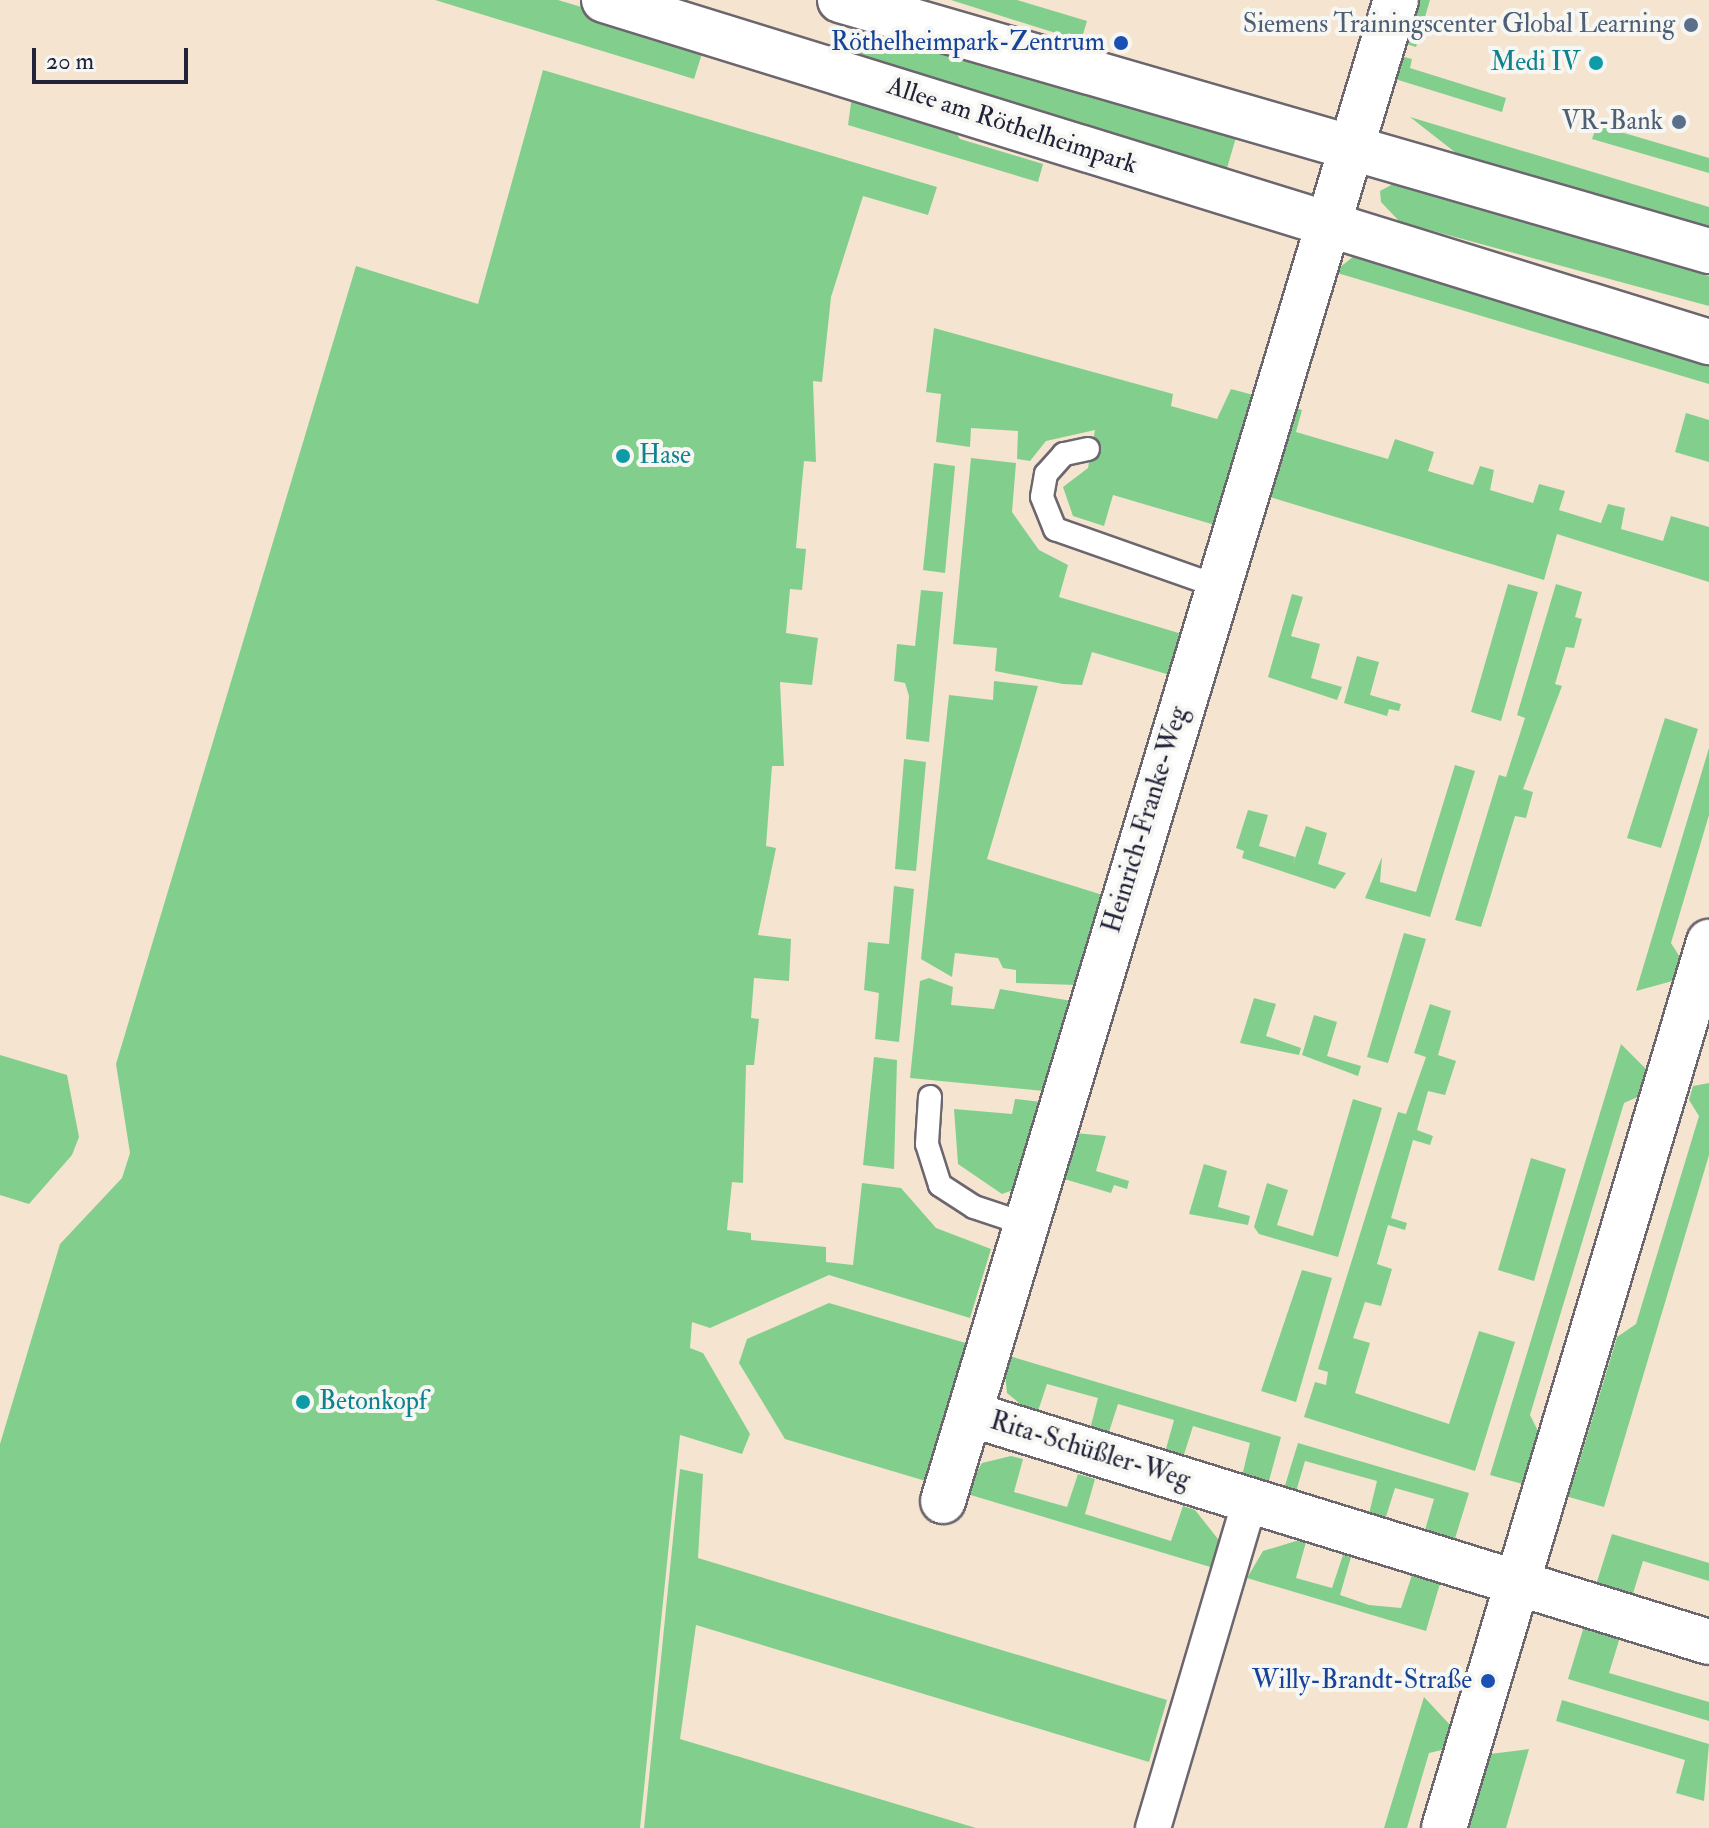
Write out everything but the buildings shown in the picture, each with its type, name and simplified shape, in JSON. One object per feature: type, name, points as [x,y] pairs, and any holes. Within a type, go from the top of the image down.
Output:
[{"type":"street","name":"Allee am Röthelheimpark","points":[[604,0],[1327,227],[1709,342]]},
{"type":"street","points":[[840,0],[1353,144],[1709,251]]},
{"type":"street","points":[[1327,227],[1396,0]]},
{"type":"street","name":"Heinrich-Franke-Weg","points":[[970,1414],[1327,227]]},
{"type":"street","points":[[1444,1828],[1709,942]]},
{"type":"street","name":"Rita-Schüßler-Weg","points":[[943,1501],[970,1414],[1709,1642]]},
{"type":"street","points":[[1153,1828],[1250,1500]]},
{"type":"lane","points":[[1088,449],[1064,454],[1046,474],[1042,497],[1055,529],[1217,586]]},
{"type":"lane","points":[[930,1097],[927,1144],[940,1185],[974,1207],[1025,1224]]},
{"type":"green space","points":[[435,0],[558,0],[705,44],[694,79]]},
{"type":"green space","points":[[951,0],[1017,0],[1087,21],[1081,41]]},
{"type":"green space","points":[[1413,0],[1430,0],[1416,47],[1400,42]]},
{"type":"green space","points":[[863,25],[1237,134],[1227,168],[859,61]]},
{"type":"green space","points":[[1397,55],[1412,59],[1410,68],[1506,98],[1502,112],[1395,79]]},
{"type":"green space","points":[[543,70],[937,187],[928,215],[863,196],[831,297],[822,382],[813,381],[816,462],[804,461],[796,548],[806,549],[802,590],[790,589],[786,633],[818,638],[812,685],[780,682],[784,766],[772,766],[766,846],[776,848],[758,935],[791,939],[789,981],[754,978],[751,1018],[759,1019],[754,1065],[746,1065],[743,1183],[732,1182],[727,1230],[751,1233],[751,1240],[826,1247],[826,1262],[853,1265],[862,1183],[901,1188],[936,1228],[991,1249],[970,1318],[829,1275],[710,1328],[692,1322],[690,1348],[703,1353],[750,1434],[742,1454],[680,1435],[640,1828],[0,1828],[0,1444],[60,1244],[122,1178],[130,1153],[116,1064],[356,266],[478,304]]},
{"type":"green space","points":[[853,89],[946,117],[960,139],[1043,164],[1038,182],[848,125]]},
{"type":"green space","points":[[1410,117],[1709,207],[1709,228],[1456,153]]},
{"type":"green space","points":[[1597,125],[1709,158],[1709,173],[1592,139]]},
{"type":"green space","points":[[1395,183],[1709,276],[1709,306],[1400,222],[1381,202],[1380,191]]},
{"type":"green space","points":[[1354,256],[1709,363],[1709,384],[1334,272]]},
{"type":"green space","points":[[934,328],[1173,394],[1171,406],[1217,419],[1231,389],[1257,396],[1215,525],[1113,495],[1104,526],[1073,516],[1063,487],[1088,468],[1095,430],[1046,441],[1030,461],[1017,459],[1018,431],[971,428],[970,447],[936,442],[941,394],[926,392]]},
{"type":"green space","points":[[1289,406],[1302,410],[1296,432],[1388,459],[1395,439],[1434,452],[1428,471],[1473,485],[1480,466],[1494,470],[1490,490],[1533,503],[1539,484],[1565,491],[1559,510],[1601,523],[1608,504],[1625,508],[1621,529],[1663,541],[1671,516],[1709,527],[1709,582],[1557,534],[1544,580],[1263,495]]},
{"type":"green space","points":[[1686,413],[1709,420],[1709,462],[1675,452]]},
{"type":"green space","points":[[971,458],[1016,463],[1012,512],[1039,550],[1068,565],[1059,597],[1182,634],[1170,675],[1092,652],[1082,685],[1063,684],[995,671],[997,648],[953,644]]},
{"type":"green space","points":[[934,463],[955,466],[945,573],[923,570]]},
{"type":"green space","points":[[1508,584],[1538,592],[1501,721],[1471,712]]},
{"type":"green space","points":[[1556,584],[1582,592],[1575,617],[1582,619],[1574,648],[1566,647],[1555,684],[1562,686],[1523,789],[1533,792],[1526,818],[1515,816],[1481,927],[1455,920],[1499,775],[1506,777],[1525,718],[1517,715]]},
{"type":"green space","points":[[921,590],[943,592],[929,742],[906,739],[909,696],[905,683],[894,681],[897,644],[915,646]]},
{"type":"green space","points":[[1292,594],[1303,597],[1291,636],[1320,644],[1311,678],[1342,687],[1337,700],[1268,677]]},
{"type":"green space","points":[[1357,656],[1379,662],[1370,695],[1401,704],[1399,711],[1389,709],[1387,716],[1344,703]]},
{"type":"green space","points":[[994,681],[1038,686],[987,859],[1106,896],[1077,985],[1016,983],[1016,970],[1003,968],[998,958],[955,953],[952,977],[921,959],[949,695],[993,700]]},
{"type":"green space","points":[[1665,718],[1698,729],[1661,848],[1627,838]]},
{"type":"green space","points":[[1709,748],[1709,815],[1671,943],[1683,962],[1676,980],[1636,991]]},
{"type":"green space","points":[[904,759],[926,762],[916,871],[895,869]]},
{"type":"green space","points":[[1455,765],[1475,771],[1430,917],[1365,898],[1382,857],[1380,882],[1416,892]]},
{"type":"green space","points":[[1248,810],[1268,815],[1259,846],[1295,857],[1292,867],[1306,826],[1327,833],[1318,864],[1346,873],[1335,889],[1242,858],[1244,851],[1236,848]]},
{"type":"green space","points":[[894,886],[914,889],[899,1042],[875,1039],[879,993],[864,990],[868,942],[889,944]]},
{"type":"green space","points":[[1404,933],[1426,939],[1388,1063],[1367,1057]]},
{"type":"green space","points":[[929,978],[953,987],[951,1005],[994,1009],[1000,989],[1072,1001],[1044,1091],[910,1078],[920,981]]},
{"type":"green space","points":[[1254,998],[1276,1004],[1266,1036],[1301,1048],[1299,1055],[1240,1043]]},
{"type":"green space","points":[[1430,1004],[1451,1011],[1438,1055],[1456,1061],[1445,1095],[1428,1091],[1417,1130],[1433,1136],[1430,1145],[1413,1140],[1391,1218],[1407,1223],[1405,1230],[1388,1225],[1377,1264],[1392,1269],[1381,1306],[1365,1302],[1353,1338],[1370,1343],[1355,1393],[1449,1424],[1479,1331],[1515,1342],[1475,1471],[1304,1417],[1315,1382],[1326,1385],[1328,1372],[1318,1369],[1398,1112],[1406,1114],[1426,1057],[1414,1053]]},
{"type":"green space","points":[[1314,1015],[1337,1022],[1327,1056],[1361,1066],[1358,1076],[1302,1055]]},
{"type":"green space","points":[[1621,1044],[1649,1072],[1642,1095],[1624,1103],[1530,1415],[1540,1435],[1533,1487],[1490,1475]]},
{"type":"green space","points":[[0,1055],[67,1075],[79,1137],[72,1155],[29,1204],[0,1195]]},
{"type":"green space","points":[[874,1057],[897,1060],[894,1169],[863,1165]]},
{"type":"green space","points":[[1709,1083],[1709,1155],[1604,1507],[1562,1495],[1575,1476],[1617,1337],[1636,1324],[1699,1116],[1689,1100],[1693,1086]]},
{"type":"green space","points":[[1015,1099],[1041,1102],[1016,1189],[1002,1194],[958,1164],[954,1109],[1012,1114]]},
{"type":"green space","points":[[1353,1099],[1382,1108],[1338,1257],[1259,1234],[1254,1227],[1267,1183],[1288,1190],[1277,1225],[1313,1236]]},
{"type":"green space","points":[[1075,1133],[1106,1136],[1096,1171],[1129,1181],[1127,1189],[1114,1185],[1111,1193],[1061,1178]]},
{"type":"green space","points":[[1531,1158],[1566,1169],[1534,1281],[1498,1270]]},
{"type":"green space","points":[[1204,1164],[1227,1171],[1218,1207],[1250,1216],[1248,1225],[1189,1214]]},
{"type":"green space","points":[[1302,1270],[1332,1278],[1296,1402],[1261,1391]]},
{"type":"green space","points":[[829,1303],[969,1344],[929,1482],[785,1439],[739,1363],[747,1339]]},
{"type":"green space","points":[[1003,1354],[1281,1437],[1267,1488],[1241,1480],[1250,1443],[1193,1426],[1182,1461],[1164,1456],[1174,1420],[1118,1404],[1107,1438],[1089,1433],[1098,1398],[1047,1384],[1036,1417],[1007,1393]]},
{"type":"green space","points":[[1298,1443],[1469,1493],[1453,1545],[1423,1537],[1434,1499],[1395,1488],[1384,1523],[1368,1518],[1377,1481],[1305,1461],[1295,1495],[1283,1492]]},
{"type":"green space","points":[[1011,1456],[1023,1459],[1014,1492],[1067,1507],[1078,1474],[1095,1479],[1085,1514],[1171,1541],[1183,1506],[1195,1510],[1218,1539],[1217,1569],[964,1493],[982,1463]]},
{"type":"green space","points":[[680,1469],[703,1474],[698,1558],[1167,1700],[1149,1762],[696,1625],[680,1739],[976,1828],[644,1828]]},
{"type":"green space","points":[[1612,1534],[1709,1563],[1709,1581],[1643,1561],[1631,1600],[1595,1588]]},
{"type":"green space","points":[[1296,1541],[1306,1542],[1296,1578],[1332,1588],[1343,1555],[1351,1557],[1340,1595],[1369,1605],[1401,1608],[1413,1572],[1441,1580],[1426,1631],[1247,1578],[1263,1551]]},
{"type":"green space","points":[[1585,1623],[1621,1634],[1609,1673],[1709,1702],[1709,1721],[1568,1679]]},
{"type":"green space","points":[[1424,1697],[1452,1727],[1446,1749],[1429,1753],[1407,1828],[1384,1828]]},
{"type":"green space","points":[[1562,1700],[1709,1744],[1704,1801],[1676,1793],[1685,1760],[1556,1721]]},
{"type":"green space","points":[[1529,1749],[1506,1828],[1468,1828],[1490,1754]]},
{"type":"place","name":"Siemens Trainingscenter Global Learning","points":[[1691,25]]},
{"type":"place","name":"Röthelheimpark-Zentrum","points":[[1121,43]]},
{"type":"place","name":"Medi IV","points":[[1596,63]]},
{"type":"place","name":"VR-Bank","points":[[1679,122]]},
{"type":"place","name":"Hase","points":[[623,456]]},
{"type":"place","name":"Betonkopf","points":[[303,1402]]},
{"type":"place","name":"Willy-Brandt-Straße","points":[[1488,1681]]}]
